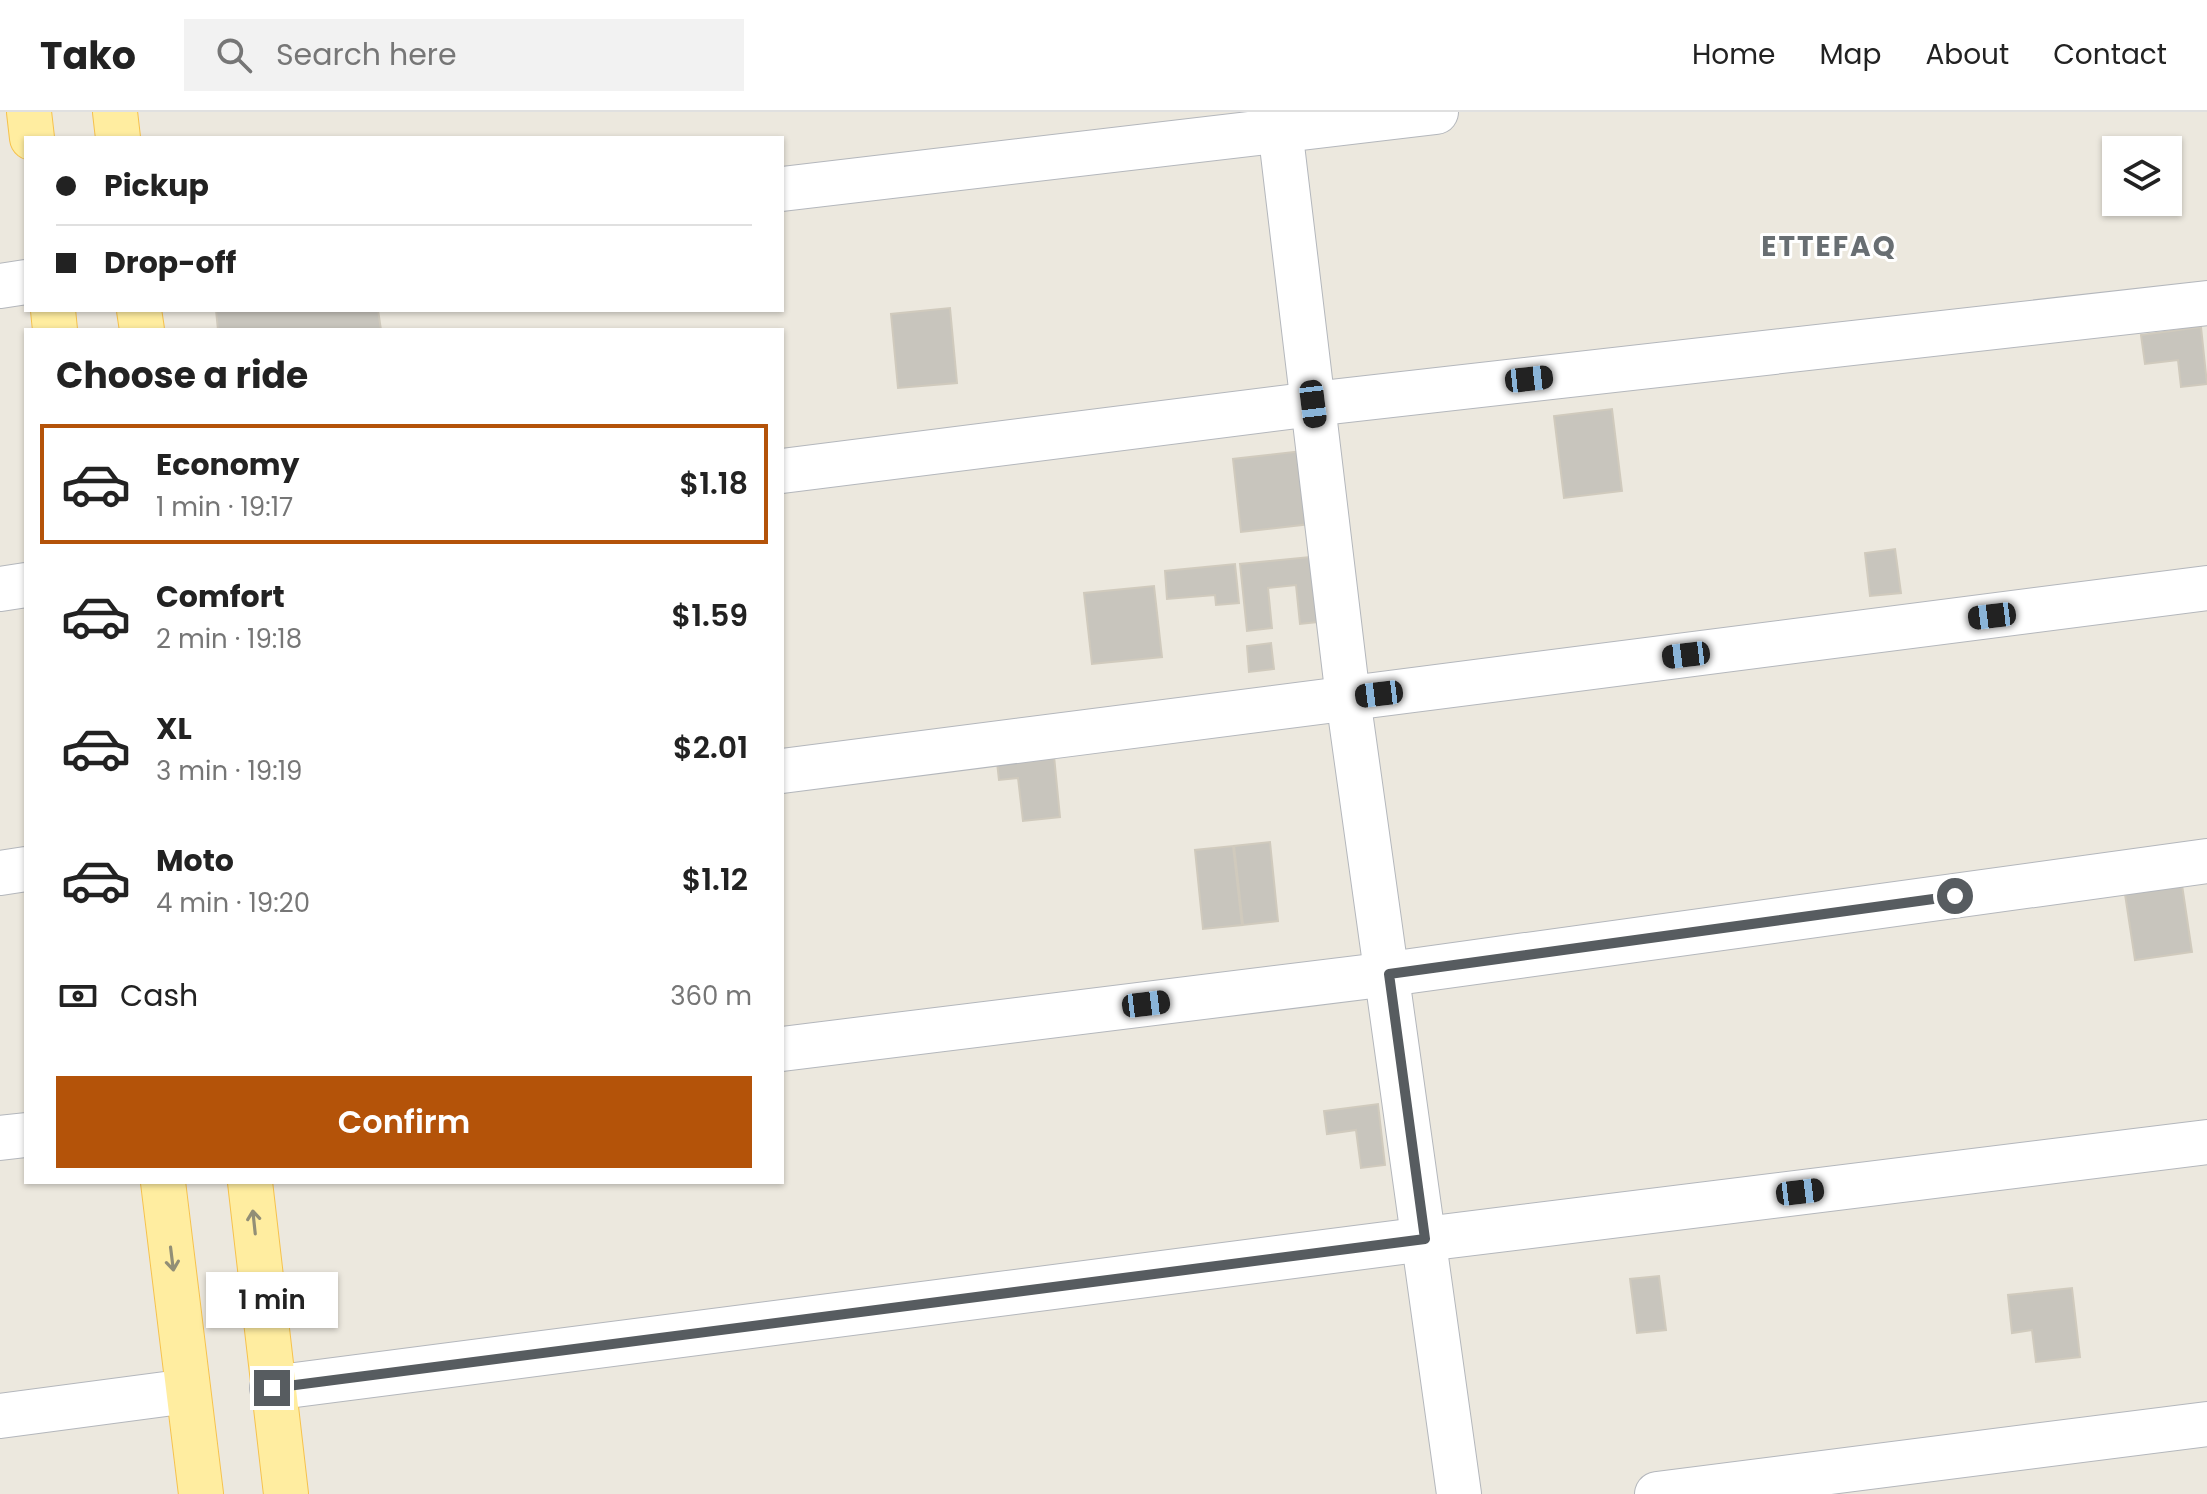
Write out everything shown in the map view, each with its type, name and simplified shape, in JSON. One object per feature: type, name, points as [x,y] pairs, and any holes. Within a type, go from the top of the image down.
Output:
[{"type":"main road","points":[[29,112],[32,136]]},
{"type":"main road","points":[[115,112],[118,136]]},
{"type":"main road","points":[[163,1184],[201,1494]]},
{"type":"main road","points":[[250,1184],[286,1494]]},
{"type":"street","points":[[784,189],[1279,122],[1436,112]]},
{"type":"street","points":[[1279,122],[1348,698],[1389,974],[1459,1494]]},
{"type":"street","points":[[0,286],[24,282]]},
{"type":"street","points":[[784,471],[1313,404],[2207,303]]},
{"type":"street","points":[[0,589],[24,585]]},
{"type":"street","points":[[784,771],[2207,588]]},
{"type":"street","points":[[784,1049],[1389,974],[2207,861]]},
{"type":"street","points":[[0,873],[24,869]]},
{"type":"street","points":[[0,1138],[24,1135]]},
{"type":"street","points":[[272,1388],[2207,1142]]},
{"type":"street","points":[[0,1416],[188,1391]]},
{"type":"street","points":[[1657,1494],[2207,1424]]},
{"type":"building","points":[[950,308],[957,383],[898,388],[891,314]]},
{"type":"building","points":[[216,312],[378,312],[381,328],[218,328]]},
{"type":"building","points":[[2201,327],[2207,384],[2181,387],[2178,360],[2145,364],[2141,335]]},
{"type":"building","points":[[1612,409],[1622,491],[1564,498],[1554,416]]},
{"type":"building","points":[[1302,451],[1310,524],[1241,532],[1233,459]]},
{"type":"building","points":[[1895,549],[1901,593],[1870,596],[1865,553]]},
{"type":"building","points":[[1320,556],[1327,621],[1300,624],[1296,585],[1268,588],[1272,628],[1247,631],[1240,564]]},
{"type":"building","points":[[1235,564],[1239,603],[1216,605],[1215,595],[1167,599],[1165,571]]},
{"type":"building","points":[[1154,586],[1162,657],[1092,664],[1084,593]]},
{"type":"building","points":[[1271,643],[1274,669],[1249,672],[1247,646]]},
{"type":"building","points":[[1054,756],[1060,817],[1023,821],[1018,778],[999,780],[997,762]]},
{"type":"building","points":[[1270,842],[1278,921],[1243,925],[1234,846]]},
{"type":"building","points":[[1233,846],[1242,925],[1203,929],[1195,850]]},
{"type":"building","points":[[2182,885],[2192,952],[2135,960],[2125,894]]},
{"type":"building","points":[[1378,1104],[1385,1165],[1361,1168],[1356,1130],[1327,1134],[1324,1111]]},
{"type":"building","points":[[1659,1276],[1666,1330],[1637,1333],[1630,1279]]},
{"type":"building","points":[[2072,1288],[2080,1357],[2036,1362],[2032,1330],[2012,1333],[2008,1295]]},
{"type":"district","name":"ETTEFAQ","points":[[1829,246]]},
{"type":"route","points":[[272,1388],[1425,1239],[1389,974],[1955,896]]}]
